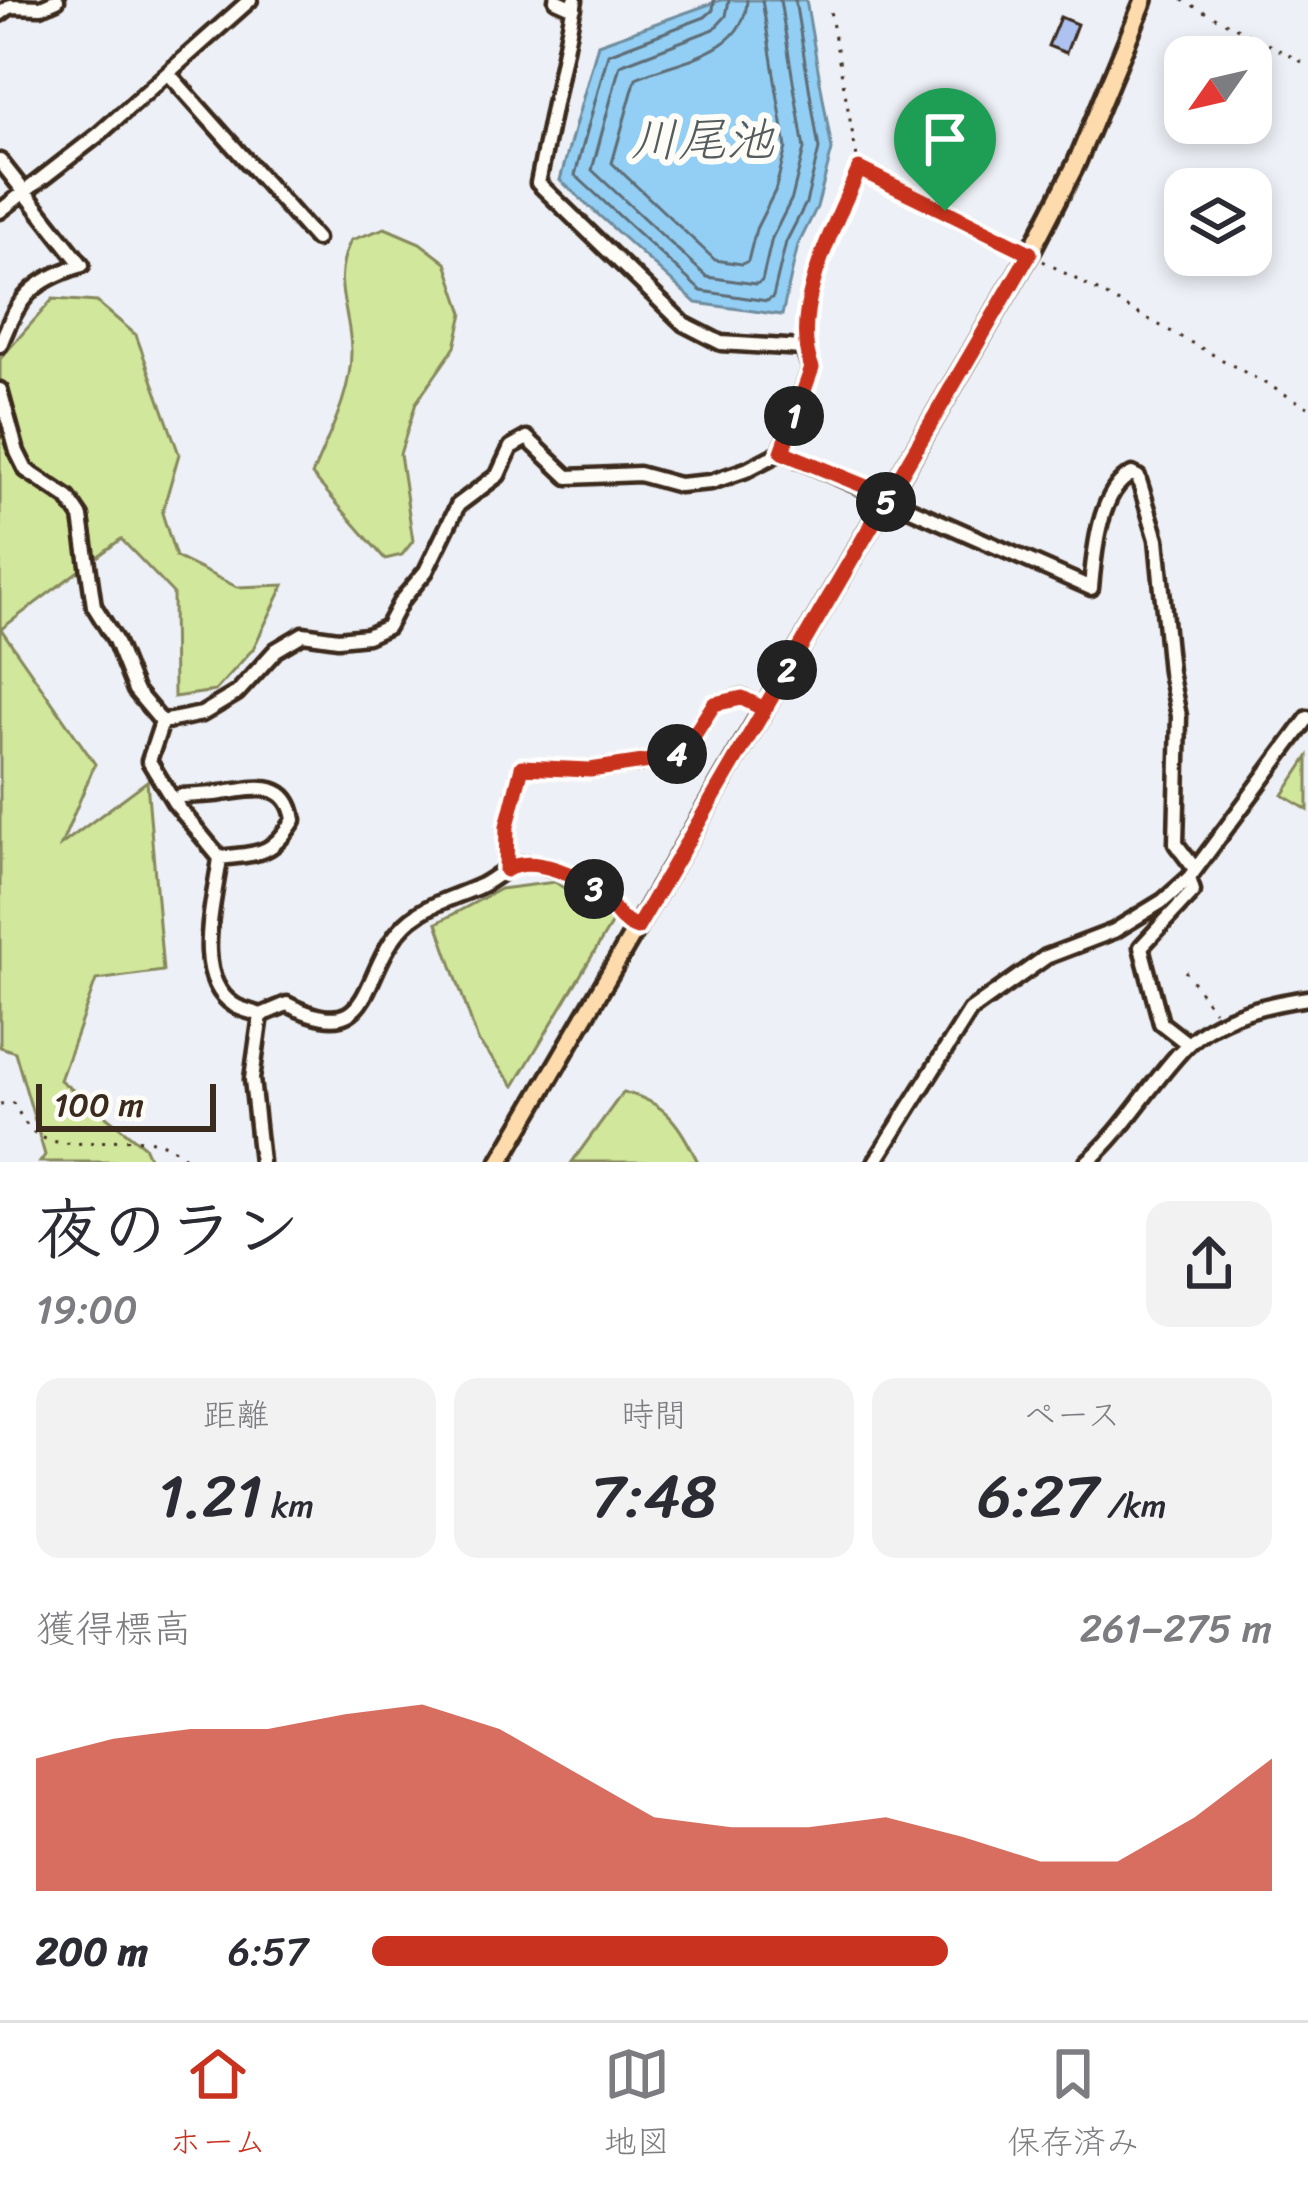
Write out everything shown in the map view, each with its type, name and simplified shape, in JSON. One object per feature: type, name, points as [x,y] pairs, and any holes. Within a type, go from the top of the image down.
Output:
[{"type":"main road","points":[[500,1162],[1030,253],[1076,164],[1144,0]]},
{"type":"street","points":[[0,14],[10,6],[41,7],[57,0]]},
{"type":"street","points":[[0,211],[98,135],[250,0]]},
{"type":"street","points":[[162,722],[202,715],[237,693],[275,650],[303,634],[367,637],[387,627],[400,601],[426,572],[458,505],[498,475],[511,447],[527,438],[568,478],[639,474],[679,485],[711,482],[782,452],[812,368],[803,348],[722,343],[684,324],[538,184],[574,4],[556,0]]},
{"type":"street","points":[[168,73],[316,239]]},
{"type":"street","points":[[0,161],[82,265],[52,274],[16,304],[0,345]]},
{"type":"street","points":[[0,390],[26,470],[68,498],[82,517],[94,606],[136,690],[162,722]]},
{"type":"street","points":[[782,452],[1090,588],[1096,540],[1113,491],[1124,477],[1138,478],[1157,538],[1170,672],[1180,716],[1176,844],[1192,873],[1193,891],[1141,947],[1161,1023],[1188,1044]]},
{"type":"street","points":[[506,870],[509,814],[522,767],[590,770],[663,759],[689,743],[714,704],[742,698],[764,709]]},
{"type":"street","points":[[875,1162],[970,1011],[1046,957],[1114,931],[1163,901],[1192,873],[1308,718]]},
{"type":"street","points":[[162,722],[149,761],[174,802],[220,858],[210,966],[217,989],[235,1006],[261,1015],[287,1004],[324,1020],[346,1018],[359,1008],[401,928],[441,900],[525,863],[576,878],[600,892],[625,923],[637,928]]},
{"type":"street","points":[[174,802],[181,796],[258,785],[281,793],[294,820],[281,840],[268,852],[220,858]]},
{"type":"street","points":[[1087,1162],[1115,1137],[1188,1044],[1222,1022],[1264,1004],[1308,998]]},
{"type":"street","points":[[261,1015],[252,1079],[261,1162]]},
{"type":"path","points":[[1182,0],[1308,65]]},
{"type":"path","points":[[803,348],[812,283],[859,169],[829,5]]},
{"type":"path","points":[[859,169],[1030,253],[1308,407]]},
{"type":"path","points":[[1185,971],[1222,1022]]},
{"type":"path","points":[[0,1104],[13,1102],[33,1133],[53,1143],[74,1149],[154,1140],[176,1148],[188,1162]]},
{"type":"green space","points":[[385,228],[420,243],[446,263],[463,313],[455,347],[416,403],[400,454],[413,541],[402,555],[385,559],[312,475],[348,382],[351,350],[342,283],[345,256],[351,240]]},
{"type":"green space","points":[[53,299],[97,302],[136,335],[179,454],[162,513],[176,557],[237,587],[284,585],[253,649],[215,691],[174,697],[173,593],[121,539],[1,629],[95,764],[61,845],[147,781],[163,971],[96,980],[60,1080],[144,1146],[151,1162],[40,1162],[45,1155],[15,1052],[0,1047],[0,359]]},
{"type":"green space","points":[[1308,757],[1308,810],[1283,795]]},
{"type":"green space","points":[[555,882],[613,921],[514,1086],[478,1041],[437,923],[500,889]]},
{"type":"green space","points":[[623,1092],[651,1102],[670,1117],[698,1162],[572,1162]]},
{"type":"water","name":"川尾池","points":[[721,0],[806,0],[832,150],[817,207],[798,245],[782,315],[696,303],[560,180],[598,44]]},
{"type":"building","points":[[1060,17],[1077,24],[1066,53],[1048,46]]},
{"type":"route","points":[[945,211],[859,169],[812,283],[803,348],[812,368],[782,452],[889,496],[637,928],[625,923],[600,892],[576,878],[525,863],[506,870],[507,826],[522,767],[590,770],[663,759],[689,743],[714,704],[742,698],[764,709],[889,496],[1030,253],[945,211]]}]
